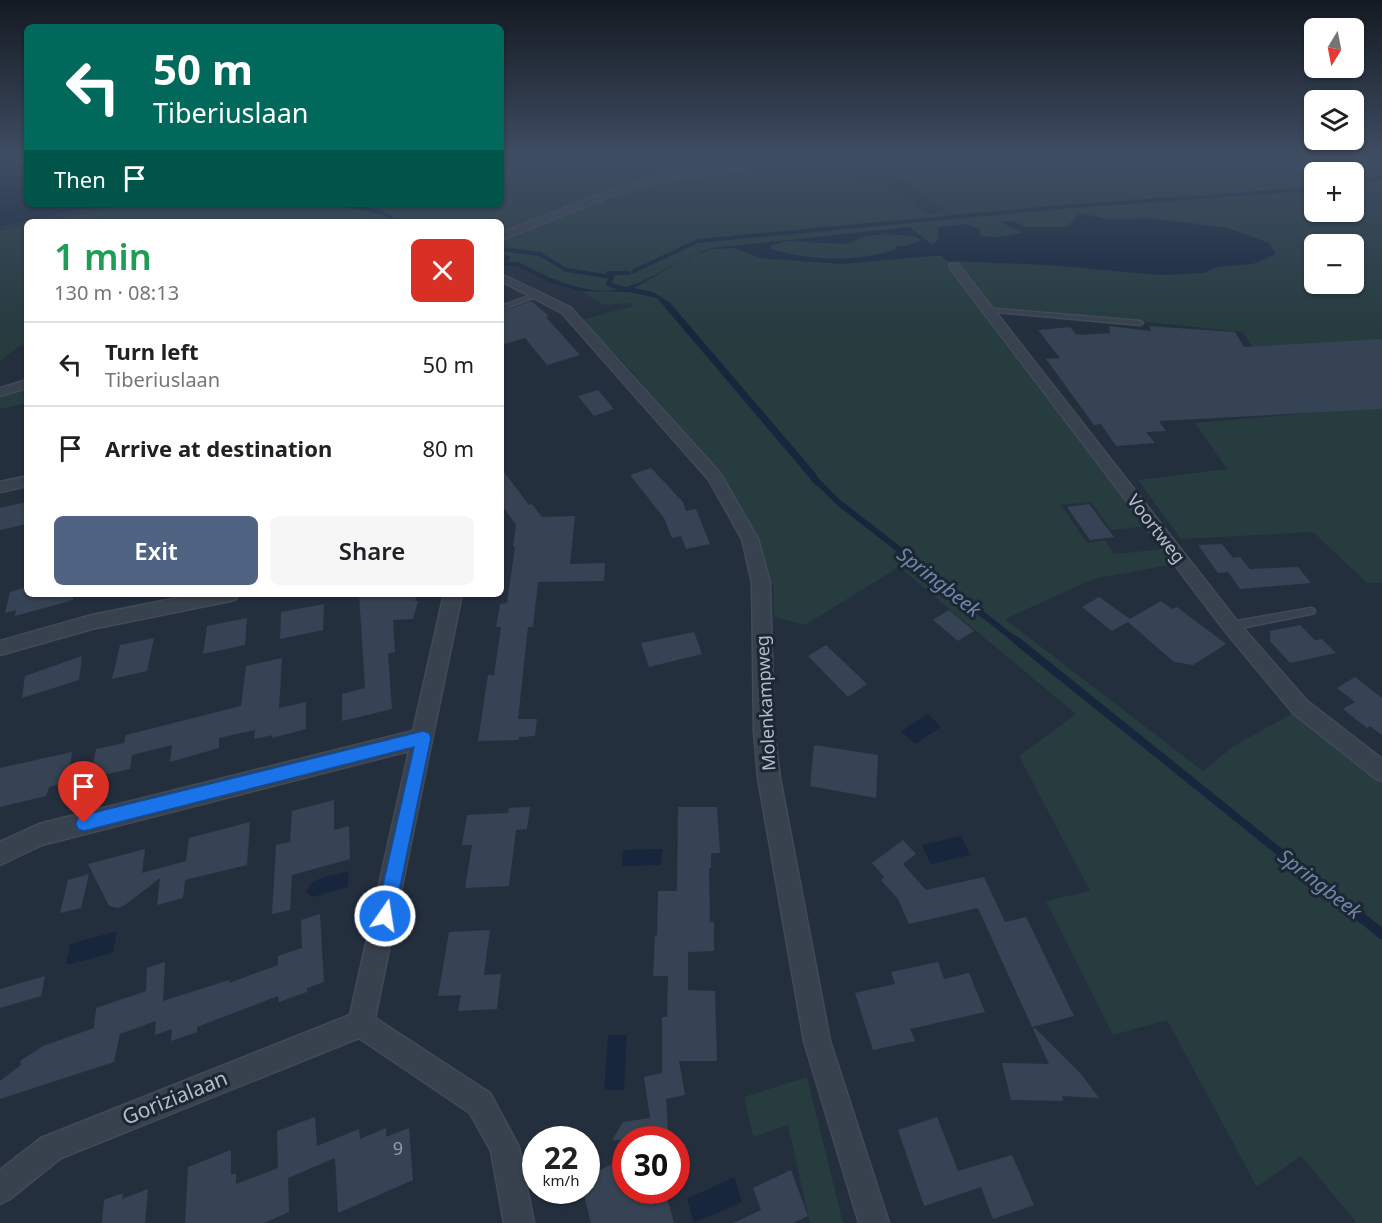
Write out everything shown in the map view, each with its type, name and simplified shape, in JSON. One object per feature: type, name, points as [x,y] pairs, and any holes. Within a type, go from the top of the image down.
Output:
[{"type":"street","points":[[504,236],[559,214]]},
{"type":"street","name":"Voortweg","points":[[954,266],[1231,626],[1300,707],[1382,771]]},
{"type":"street","name":"Molenkampweg","points":[[504,278],[567,310],[715,477],[750,539],[761,583],[764,731],[775,813],[817,1041],[874,1223]]},
{"type":"street","points":[[0,392],[24,385]]},
{"type":"street","points":[[0,487],[24,482]]},
{"type":"street","points":[[0,648],[92,622],[215,597]]},
{"type":"street","points":[[452,597],[361,1024],[480,1103],[505,1147],[519,1223]]},
{"type":"street","points":[[0,854],[39,835],[423,738]]},
{"type":"street","name":"Gorizialaan","points":[[0,1189],[51,1148],[361,1024]]},
{"type":"lane","points":[[504,307],[537,295]]},
{"type":"lane","points":[[988,310],[1140,323]]},
{"type":"lane","points":[[1231,626],[1311,611]]},
{"type":"green space","points":[[80,214],[551,214],[504,232],[504,219],[56,219]]},
{"type":"green space","points":[[569,214],[1304,214],[1304,222],[1364,222],[1364,214],[1382,214],[1382,341],[1254,349],[1243,332],[990,306],[963,271],[1147,526],[1111,530],[1091,502],[1061,505],[1087,543],[1105,540],[1114,554],[1165,549],[1176,564],[1093,579],[1005,619],[1203,771],[1234,746],[1295,712],[1382,779],[1382,928],[1377,933],[1382,937],[1382,1223],[1357,1223],[1301,1156],[1257,1187],[1167,1020],[1113,1035],[1046,901],[1090,891],[1019,756],[1076,714],[899,567],[805,625],[774,617],[773,586],[764,561],[720,474],[626,365],[581,320],[633,306],[632,303],[603,305],[576,287],[550,278],[519,262],[504,261],[504,240]],"holes":[[[660,301],[670,303],[816,474],[816,486]]]},
{"type":"green space","points":[[24,226],[24,346],[19,346],[0,361],[0,231]]},
{"type":"green space","points":[[24,388],[24,404],[0,409],[0,396]]},
{"type":"green space","points":[[1382,407],[1382,583],[1367,583],[1313,532],[1181,539],[1138,480],[1227,469],[1195,423]]},
{"type":"green space","points":[[807,1077],[843,1223],[810,1223],[788,1125],[753,1137],[744,1097]]},
{"type":"water","points":[[0,214],[57,214],[24,219],[24,221],[0,226]]},
{"type":"water","points":[[1079,214],[1109,219],[1148,218],[1228,228],[1269,243],[1276,254],[1253,264],[1218,267],[1203,273],[1160,275],[1047,265],[947,261],[941,256],[842,264],[760,258],[735,248],[713,249],[694,255],[712,248],[909,227],[933,245],[939,238],[937,227],[966,224],[981,230],[979,234],[984,236],[1000,237],[1022,232],[998,221],[1015,222],[1025,227],[1067,227]],"holes":[[[886,234],[913,236],[922,240],[907,246],[896,246],[895,250],[880,254],[849,258],[802,256],[771,249],[770,246],[786,241],[846,244],[866,236]]]},
{"type":"water","points":[[683,260],[634,288],[653,292],[670,303],[816,474],[821,486],[817,486],[657,298],[629,292],[579,291],[545,281],[550,278],[589,289],[619,290],[639,283]]},
{"type":"water","points":[[928,714],[941,727],[915,744],[901,731]]},
{"type":"water","points":[[961,836],[970,855],[931,864],[922,845]]},
{"type":"water","points":[[662,849],[661,865],[622,866],[623,850]]},
{"type":"water","points":[[349,871],[348,887],[312,897],[307,893],[312,883],[317,880]]},
{"type":"water","points":[[117,931],[113,953],[66,965],[70,944]]},
{"type":"water","points":[[608,1035],[627,1035],[624,1090],[604,1090]]},
{"type":"water","points":[[734,1177],[742,1202],[694,1223],[688,1204],[690,1198]]},
{"type":"building","points":[[531,301],[549,316],[546,317],[580,355],[547,365],[525,338],[504,344],[504,311]]},
{"type":"building","points":[[1109,326],[1151,331],[1149,326],[1235,332],[1244,347],[1382,339],[1382,409],[1159,421],[1166,431],[1146,432],[1155,443],[1116,446],[1101,424],[1094,425],[1046,359],[1060,358],[1038,330],[1070,327],[1076,334],[1081,335],[1110,333]]},
{"type":"building","points":[[598,390],[614,409],[594,416],[578,396]]},
{"type":"building","points":[[651,468],[683,502],[686,511],[696,509],[710,544],[686,549],[681,536],[672,538],[664,518],[630,475]]},
{"type":"building","points":[[504,472],[529,505],[532,504],[542,517],[575,516],[570,564],[605,563],[604,581],[538,582],[533,627],[528,627],[518,719],[537,719],[535,736],[519,737],[519,740],[478,741],[488,675],[494,675],[501,627],[496,627],[500,604],[507,603],[516,525],[504,508]]},
{"type":"building","points":[[24,503],[24,525],[0,530],[0,508]]},
{"type":"building","points":[[1089,504],[1114,537],[1090,540],[1067,507]]},
{"type":"building","points":[[1222,544],[1233,558],[1240,557],[1250,569],[1298,567],[1311,583],[1240,589],[1228,572],[1218,573],[1198,545]]},
{"type":"building","points":[[24,588],[24,597],[73,597],[73,600],[15,616],[16,610],[5,613],[10,592]]},
{"type":"building","points":[[359,597],[416,597],[415,601],[418,601],[413,619],[393,620],[395,652],[388,654],[392,709],[342,721],[342,694],[365,688]]},
{"type":"building","points":[[1099,597],[1130,619],[1161,601],[1172,609],[1177,607],[1226,644],[1193,665],[1174,662],[1128,622],[1112,631],[1082,607]]},
{"type":"building","points":[[324,604],[323,630],[280,639],[281,612]]},
{"type":"building","points":[[949,610],[974,631],[958,641],[933,620]]},
{"type":"building","points":[[247,618],[245,645],[203,654],[207,626]]},
{"type":"building","points":[[1300,625],[1315,640],[1322,639],[1336,653],[1290,663],[1270,641],[1270,631]]},
{"type":"building","points":[[694,632],[702,654],[649,667],[641,643]]},
{"type":"building","points":[[154,638],[147,671],[112,679],[120,645]]},
{"type":"building","points":[[826,645],[867,684],[848,697],[808,656]]},
{"type":"building","points":[[82,656],[79,680],[22,698],[25,676]]},
{"type":"building","points":[[282,658],[279,708],[306,702],[306,729],[272,738],[273,735],[254,739],[255,730],[219,738],[219,748],[170,762],[172,745],[132,755],[130,769],[90,778],[96,749],[124,743],[126,735],[241,706],[246,666]]},
{"type":"building","points":[[1355,677],[1382,698],[1382,735],[1370,726],[1367,728],[1343,709],[1355,702],[1337,688]]},
{"type":"building","points":[[814,745],[878,755],[876,798],[810,786]]},
{"type":"building","points":[[72,752],[68,782],[49,787],[46,796],[0,807],[0,768]]},
{"type":"building","points":[[334,800],[334,830],[349,826],[350,859],[292,875],[290,910],[272,914],[276,845],[290,842],[292,811]]},
{"type":"building","points":[[530,807],[527,829],[516,830],[509,886],[465,888],[472,845],[462,845],[467,815],[508,813],[509,808]]},
{"type":"building","points":[[678,807],[717,807],[720,853],[711,853],[711,868],[709,868],[710,922],[714,922],[714,951],[688,952],[688,990],[715,991],[717,1061],[679,1061],[685,1095],[666,1099],[668,1126],[621,1126],[623,1122],[650,1118],[644,1077],[662,1073],[662,1017],[667,1017],[668,976],[653,976],[658,891],[677,891]]},
{"type":"building","points":[[250,822],[247,865],[185,880],[183,898],[157,905],[160,878],[125,905],[118,908],[109,906],[88,864],[145,849],[142,873],[186,861],[189,838]]},
{"type":"building","points":[[903,840],[916,854],[903,864],[926,890],[984,877],[1005,922],[1026,917],[1074,1016],[1032,1027],[978,908],[909,924],[898,899],[881,880],[884,877],[872,863]]},
{"type":"building","points":[[89,874],[81,908],[60,913],[68,880]]},
{"type":"building","points":[[320,914],[324,982],[307,988],[307,992],[279,1002],[278,996],[197,1027],[197,1032],[171,1041],[172,1029],[155,1035],[156,1021],[120,1034],[114,1062],[0,1099],[0,1081],[21,1065],[20,1061],[43,1046],[94,1028],[96,1008],[146,991],[147,968],[165,962],[163,1001],[229,980],[229,983],[278,965],[278,956],[302,948],[301,920]]},
{"type":"building","points":[[490,930],[484,975],[501,974],[497,1009],[458,1011],[461,995],[438,996],[449,932]]},
{"type":"building","points":[[938,962],[944,979],[969,973],[985,1012],[910,1029],[915,1041],[873,1050],[855,993],[895,984],[891,972]]},
{"type":"building","points":[[45,976],[41,996],[0,1008],[0,989]]},
{"type":"building","points":[[1035,1028],[1081,1074],[1099,1098],[1062,1096],[1063,1101],[1011,1100],[1002,1063],[1049,1064],[1033,1029]]},
{"type":"building","points":[[315,1117],[317,1146],[359,1129],[360,1139],[386,1128],[386,1137],[409,1128],[413,1180],[338,1213],[335,1158],[288,1178],[289,1212],[264,1223],[185,1223],[188,1167],[231,1150],[231,1175],[236,1173],[236,1184],[278,1168],[277,1131]]},
{"type":"building","points":[[937,1117],[958,1171],[1012,1155],[1034,1205],[993,1219],[981,1187],[924,1206],[898,1130]]},
{"type":"building","points":[[612,1164],[612,1204],[669,1204],[674,1223],[591,1223],[586,1204],[600,1204],[600,1170]]},
{"type":"building","points":[[791,1170],[808,1216],[793,1223],[733,1223],[761,1210],[753,1188]]},
{"type":"building","points":[[148,1189],[145,1223],[102,1223],[104,1200],[123,1193],[122,1199]]},
{"type":"waterway","name":"Springbeek","points":[[385,214],[391,218]]},
{"type":"waterway","points":[[634,271],[698,241],[986,214]]},
{"type":"waterway","points":[[504,249],[540,254],[566,270],[612,277],[609,282]]},
{"type":"waterway","points":[[504,257],[508,258],[504,264]]},
{"type":"waterway","name":"Springbeek","points":[[504,264],[517,264],[554,282],[550,280]]},
{"type":"waterway","points":[[608,273],[629,273]]},
{"type":"waterway","name":"Springbeek","points":[[609,282],[608,284],[627,290],[632,287]]},
{"type":"waterway","name":"Springbeek","points":[[815,479],[838,502],[1018,642]]},
{"type":"waterway","name":"Springbeek","points":[[1016,640],[1337,898]]},
{"type":"waterway","name":"Springbeek","points":[[1335,896],[1382,934]]},
{"type":"route","points":[[84,823],[423,738],[385,916]]}]
